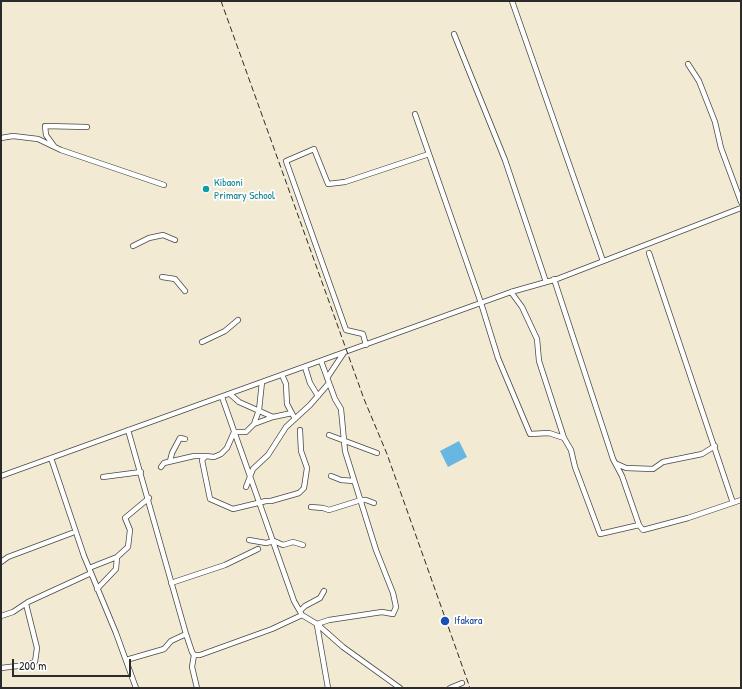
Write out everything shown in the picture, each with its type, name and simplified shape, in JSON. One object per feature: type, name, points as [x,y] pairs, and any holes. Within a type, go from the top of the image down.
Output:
[{"type":"street","points":[[512,1],[602,261]]},
{"type":"street","points":[[454,34],[505,160],[546,282]]},
{"type":"street","points":[[688,64],[699,81],[715,122],[721,148],[741,202]]},
{"type":"street","points":[[415,114],[481,303],[498,358],[530,434],[549,433],[564,438]]},
{"type":"street","points":[[55,147],[46,135],[45,126],[87,127]]},
{"type":"street","points":[[1,138],[12,136],[38,139],[55,147],[164,185]]},
{"type":"street","points":[[366,345],[363,334],[346,330],[286,161],[314,149],[328,184],[345,182],[429,154]]},
{"type":"street","points":[[1,476],[481,303],[546,282],[741,208]]},
{"type":"street","points":[[133,246],[149,238],[163,235],[175,240]]},
{"type":"street","points":[[649,253],[733,503]]},
{"type":"street","points":[[162,277],[175,279],[184,292]]},
{"type":"street","points":[[554,279],[568,326],[616,464],[639,525],[643,530],[688,518],[741,500]]},
{"type":"street","points":[[512,292],[522,307],[537,339],[539,360],[564,438],[571,450],[575,467],[600,534],[639,525]]},
{"type":"street","points":[[202,342],[225,331],[238,320]]},
{"type":"street","points":[[246,487],[249,474],[268,454],[286,427],[318,396],[343,354]]},
{"type":"street","points":[[317,624],[328,620],[382,612],[393,614],[396,607],[393,593],[376,550],[345,451],[341,409],[328,380],[322,361]]},
{"type":"street","points":[[305,367],[310,383],[318,396]]},
{"type":"street","points":[[282,375],[286,384],[287,404],[295,419]]},
{"type":"street","points":[[254,424],[258,410],[262,382]]},
{"type":"street","points":[[230,394],[239,402],[273,417]]},
{"type":"street","points":[[222,397],[294,601],[301,613],[317,624],[343,647],[400,688]]},
{"type":"street","points":[[234,432],[246,432],[254,424],[273,417],[292,413]]},
{"type":"street","points":[[128,430],[149,498],[171,584],[194,655],[192,667],[197,688]]},
{"type":"street","points":[[206,456],[202,460],[210,499],[233,509],[260,502],[271,502],[299,493],[304,488],[307,468],[301,451],[300,430]]},
{"type":"street","points":[[161,467],[164,463],[170,461],[194,456],[214,457],[221,454],[234,432]]},
{"type":"street","points":[[330,435],[344,442],[377,453]]},
{"type":"street","points":[[170,461],[172,453],[180,438],[185,439]]},
{"type":"street","points":[[616,464],[626,468],[653,469],[663,462],[702,454],[715,446]]},
{"type":"street","points":[[51,458],[74,528],[136,688]]},
{"type":"street","points":[[104,477],[141,472]]},
{"type":"street","points":[[331,476],[341,480],[354,481]]},
{"type":"street","points":[[89,568],[117,557],[128,547],[130,530],[125,518],[149,498]]},
{"type":"street","points":[[311,507],[329,510],[360,500],[366,500],[374,503]]},
{"type":"street","points":[[1,562],[72,533]]},
{"type":"street","points":[[249,540],[266,543],[274,541],[283,545],[293,542],[303,545]]},
{"type":"street","points":[[171,584],[225,565],[258,549]]},
{"type":"street","points":[[98,589],[116,569],[117,557]]},
{"type":"street","points":[[1,616],[13,612],[26,604],[89,574]]},
{"type":"street","points":[[194,655],[206,653],[272,629],[301,613],[305,606],[320,598],[324,591]]},
{"type":"street","points":[[1,668],[26,665],[35,662],[37,648],[26,604]]},
{"type":"street","points":[[317,624],[320,630],[328,688]]},
{"type":"street","points":[[126,660],[164,649],[171,641],[186,634]]},
{"type":"street","points":[[450,688],[462,683]]},
{"type":"water","points":[[459,441],[467,457],[448,467],[440,451]]},
{"type":"railway","points":[[221,1],[364,399],[387,454],[470,688]]},
{"type":"place","name":"Kibaoni Primary School","points":[[206,189]]},
{"type":"place","name":"Ifakara","points":[[445,621]]}]
